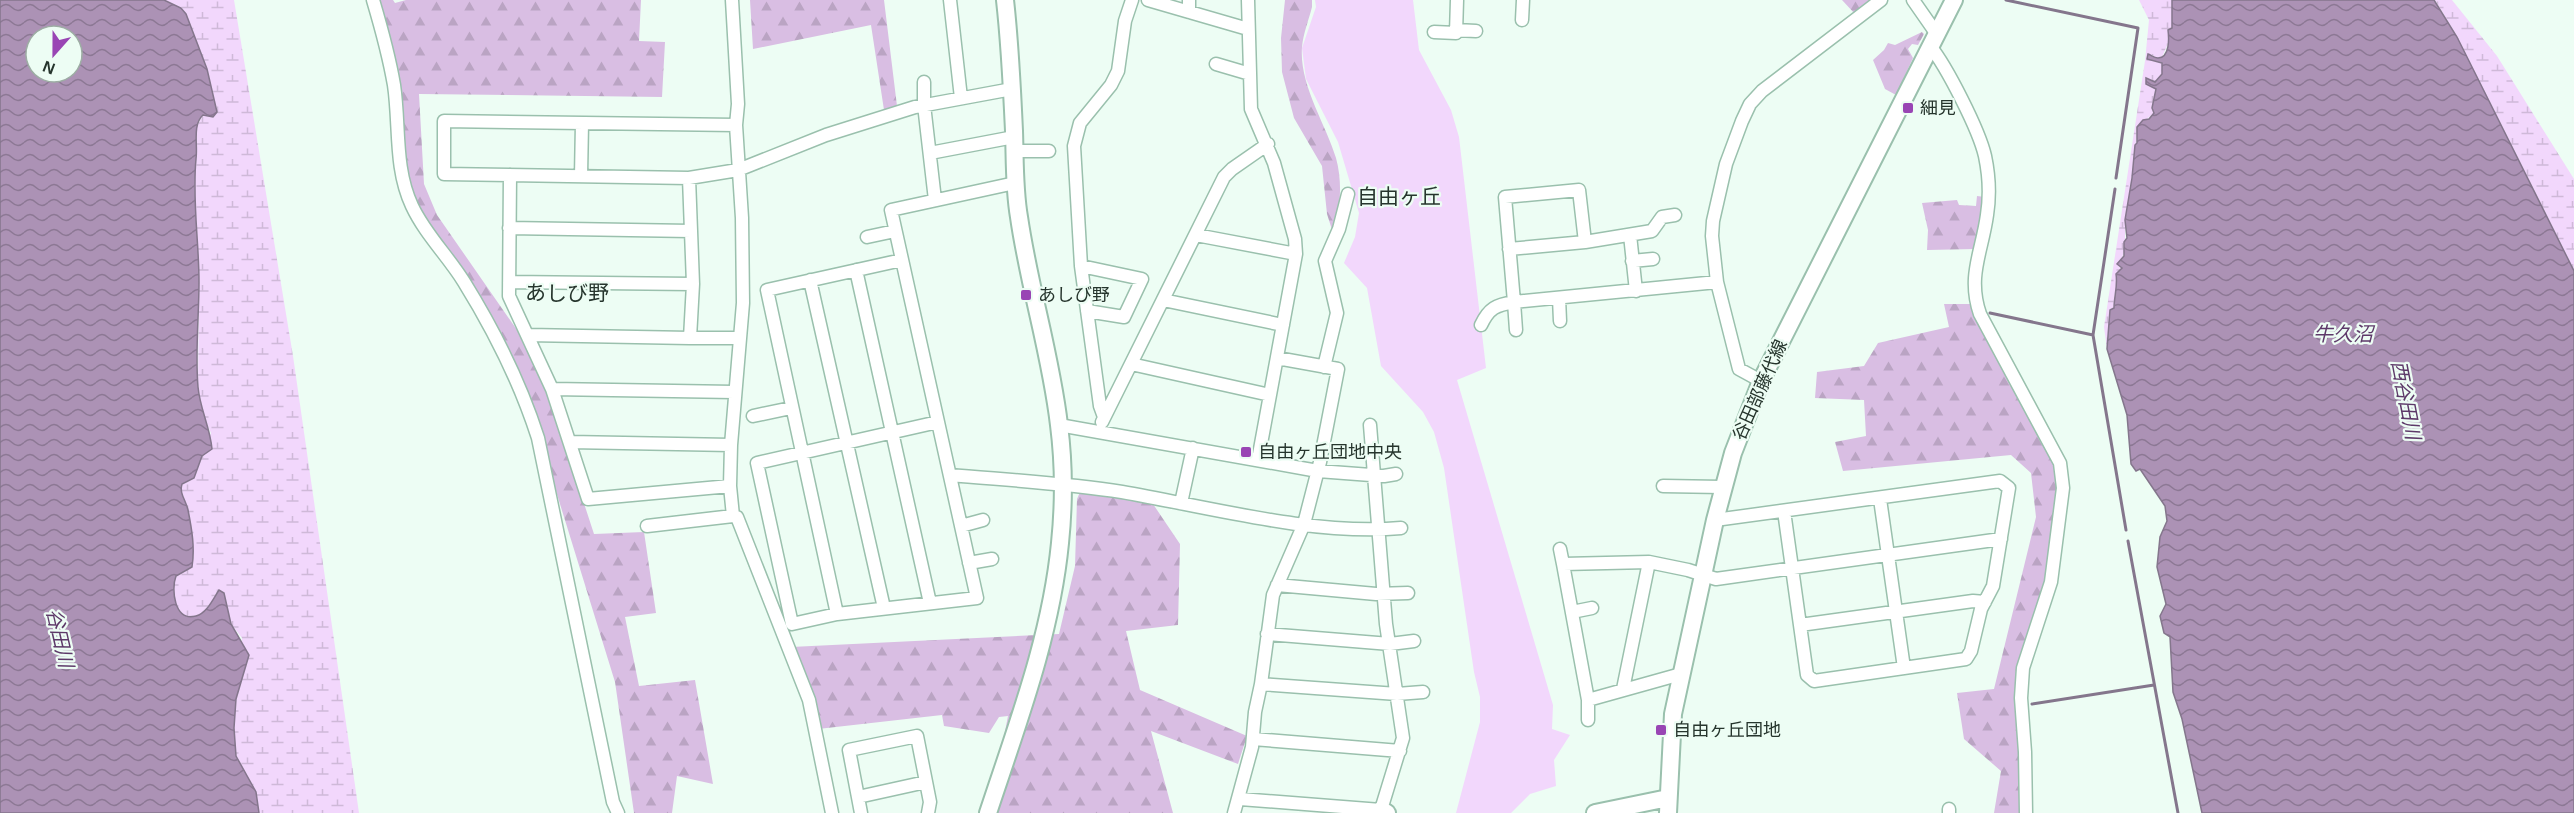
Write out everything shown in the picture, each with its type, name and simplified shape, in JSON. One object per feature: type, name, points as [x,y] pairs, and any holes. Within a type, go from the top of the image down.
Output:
[{"type":"street","points":[[373,0],[394,85],[401,176],[406,192],[425,229],[463,280],[513,370],[538,438],[557,548],[613,802],[618,813]]},
{"type":"street","points":[[732,0],[743,263],[743,303],[731,445],[730,486],[733,516]]},
{"type":"street","points":[[950,0],[961,98]]},
{"type":"street","points":[[988,813],[1048,621],[1058,559],[1063,484],[1059,425],[1053,383],[1025,255],[1015,183],[1012,88],[1005,0]]},
{"type":"street","points":[[1104,417],[1100,406],[1081,266],[1074,169],[1075,138],[1080,123],[1111,85],[1118,71],[1125,21],[1132,0]]},
{"type":"street","points":[[1148,0],[1189,6],[1248,29]]},
{"type":"street","points":[[1248,0],[1251,109],[1268,144],[1292,230],[1296,254],[1258,460]]},
{"type":"street","points":[[1434,32],[1456,33],[1457,0]]},
{"type":"street","points":[[1522,20],[1523,0]]},
{"type":"street","points":[[1761,381],[1739,369],[1717,282],[1712,236],[1716,203],[1726,164],[1750,104],[1762,91],[1881,0]]},
{"type":"street","points":[[1913,0],[1985,155],[1989,197],[1985,227],[1974,266],[1976,300],[1980,314],[2060,463],[2063,477],[2051,582],[2023,668],[2021,698],[2026,813]]},
{"type":"street","name":"谷田部藤代線","points":[[1660,806],[1681,674],[1722,487],[1761,381],[1952,2]]},
{"type":"street","points":[[1456,30],[1476,31]]},
{"type":"street","points":[[1216,63],[1250,74]]},
{"type":"street","points":[[924,82],[924,105],[935,200]]},
{"type":"street","points":[[736,125],[444,121],[444,174],[689,178],[738,170],[826,135],[924,105],[1012,88]]},
{"type":"street","points":[[581,176],[582,123]]},
{"type":"street","points":[[930,153],[1014,144],[1049,151]]},
{"type":"street","points":[[1097,430],[1228,173],[1268,144]]},
{"type":"street","points":[[510,175],[509,296],[552,389],[588,499],[730,486]]},
{"type":"street","points":[[689,178],[693,284],[690,338]]},
{"type":"street","points":[[939,422],[756,462],[792,624],[837,614],[977,598],[939,422],[891,210],[1015,183]]},
{"type":"street","points":[[1516,330],[1505,197],[1579,190],[1585,242]]},
{"type":"street","points":[[1324,367],[1337,313],[1325,261],[1339,229],[1348,194]]},
{"type":"street","points":[[1509,249],[1585,242],[1652,231],[1662,217],[1675,215]]},
{"type":"street","points":[[509,228],[691,231]]},
{"type":"street","points":[[867,237],[896,231]]},
{"type":"street","points":[[1196,235],[1296,254]]},
{"type":"street","points":[[1630,235],[1636,291]]},
{"type":"street","points":[[1632,261],[1653,259]]},
{"type":"street","points":[[837,614],[766,290],[902,260]]},
{"type":"street","points":[[1081,266],[1142,279],[1124,317],[1087,311]]},
{"type":"street","points":[[856,270],[930,603]]},
{"type":"street","points":[[810,280],[884,608]]},
{"type":"street","points":[[509,282],[693,284]]},
{"type":"street","points":[[1481,324],[1494,305],[1717,282]]},
{"type":"street","points":[[1559,297],[1560,321]]},
{"type":"street","points":[[1163,300],[1283,325]]},
{"type":"street","points":[[528,335],[739,338]]},
{"type":"street","points":[[1234,813],[1240,799],[1253,740],[1267,634],[1277,585],[1305,524],[1338,369],[1277,358]]},
{"type":"street","points":[[1131,364],[1270,395]]},
{"type":"street","points":[[552,389],[734,392]]},
{"type":"street","points":[[753,417],[791,408]]},
{"type":"street","points":[[1059,425],[1318,471],[1375,476],[1396,474]]},
{"type":"street","points":[[1240,799],[1383,812],[1403,738],[1390,644],[1370,425]]},
{"type":"street","points":[[570,442],[731,445]]},
{"type":"street","points":[[1181,503],[1193,448]]},
{"type":"street","points":[[950,475],[1063,484],[1305,524],[1378,530],[1401,528]]},
{"type":"street","points":[[1715,520],[2000,481],[2009,488],[1993,586],[1985,602],[1971,651],[1966,659],[1814,681],[1807,675],[1784,511]]},
{"type":"street","points":[[1662,486],[1722,487]]},
{"type":"street","points":[[1880,498],[1904,668]]},
{"type":"street","points":[[647,526],[737,517],[809,700],[832,813]]},
{"type":"street","points":[[961,526],[983,520]]},
{"type":"street","points":[[1563,564],[1649,562],[1716,579],[2001,539]]},
{"type":"street","points":[[1560,549],[1588,700],[1588,720]]},
{"type":"street","points":[[969,563],[992,559]]},
{"type":"street","points":[[1623,689],[1649,562]]},
{"type":"street","points":[[1277,585],[1385,593],[1408,592]]},
{"type":"street","points":[[1800,625],[1973,601],[1985,602]]},
{"type":"street","points":[[1572,612],[1592,608]]},
{"type":"street","points":[[1267,634],[1390,644],[1414,641]]},
{"type":"street","points":[[1588,700],[1681,674]]},
{"type":"street","points":[[1261,684],[1397,694],[1423,692]]},
{"type":"street","points":[[861,813],[849,750],[917,736],[930,802],[928,813]]},
{"type":"street","points":[[1253,740],[1400,751]]},
{"type":"street","points":[[858,797],[926,782]]},
{"type":"street","points":[[1595,813],[1660,806]]},
{"type":"green space","points":[[164,0],[234,0],[293,356],[359,813],[259,813],[256,792],[236,756],[234,728],[236,699],[240,683],[242,638],[231,624],[224,593],[219,590],[206,609],[196,616],[188,617],[178,609],[174,596],[176,576],[192,567],[187,507],[180,491],[182,483],[194,478],[211,433],[202,413],[198,385],[199,280],[194,183],[196,128],[203,115],[213,117],[217,112],[207,69],[181,8]]},
{"type":"green space","points":[[376,0],[393,0],[395,3],[406,0],[641,0],[639,41],[665,42],[662,97],[419,94],[424,184],[437,215],[517,330],[548,393],[594,534],[644,532],[656,613],[625,617],[639,686],[695,680],[713,784],[677,776],[672,813],[634,813],[615,682],[526,394],[420,218],[405,178]]},
{"type":"green space","points":[[750,0],[884,0],[897,106],[884,110],[871,25],[753,49]]},
{"type":"green space","points":[[1285,0],[1312,0],[1302,47],[1302,61],[1309,90],[1332,145],[1338,168],[1340,197],[1334,236],[1327,214],[1322,166],[1294,118],[1282,72],[1281,38]]},
{"type":"green space","points":[[1315,0],[1413,0],[1419,50],[1451,110],[1459,137],[1486,368],[1457,380],[1553,705],[1552,729],[1570,735],[1554,760],[1556,786],[1530,794],[1511,813],[1456,813],[1480,722],[1480,697],[1474,672],[1444,468],[1434,432],[1423,412],[1381,366],[1367,288],[1344,263],[1355,237],[1359,213],[1338,142],[1306,79],[1302,48],[1316,7]]},
{"type":"green space","points":[[1842,0],[1872,0],[1855,14]]},
{"type":"green space","points":[[2139,0],[2172,0],[2172,28],[2168,31],[2169,41],[2162,57],[2156,58],[2152,55],[2148,59],[2162,63],[2162,74],[2158,81],[2153,81],[2156,89],[2152,108],[2154,113],[2137,127],[2125,224],[2125,247],[2118,266],[2122,268],[2116,274],[2114,309],[2110,310],[2107,349],[2104,327],[2145,61],[2149,20]]},
{"type":"green space","points":[[2435,0],[2452,0],[2497,56],[2574,179],[2574,271],[2457,37]]},
{"type":"green space","points":[[1922,32],[1924,34],[1918,45],[1912,44],[1908,49],[1913,58],[1896,95],[1885,89],[1873,60],[1888,43],[1895,45]]},
{"type":"green space","points":[[1977,196],[1985,197],[1975,249],[1927,250],[1928,230],[1922,203],[1957,200],[1959,205],[1976,206]]},
{"type":"green space","points":[[1944,304],[1973,304],[2059,473],[2047,583],[2019,665],[2022,813],[1994,813],[2001,771],[1964,739],[1957,693],[1994,689],[2036,517],[2031,473],[2011,455],[1843,471],[1835,442],[1866,436],[1864,400],[1815,398],[1817,372],[1864,366],[1878,343],[1949,327]]},
{"type":"green space","points":[[1080,492],[1153,504],[1180,544],[1178,625],[1126,631],[1140,690],[1247,736],[1238,764],[1151,731],[1173,813],[989,813],[1008,716],[999,717],[989,733],[944,726],[942,715],[818,729],[791,647],[1059,634],[1075,566],[1077,499]]},
{"type":"water","name":"谷田川","points":[[0,0],[164,0],[181,8],[186,14],[207,69],[217,112],[213,117],[203,115],[198,124],[196,136],[195,205],[199,282],[197,374],[199,395],[212,449],[202,456],[194,478],[182,484],[181,491],[188,510],[192,532],[193,560],[192,567],[176,576],[174,596],[179,609],[189,617],[203,612],[219,590],[224,593],[231,624],[249,655],[236,699],[234,728],[236,756],[256,792],[259,813],[0,813]]},
{"type":"water","name":"牛久沼","points":[[2172,0],[2434,0],[2457,37],[2574,271],[2574,813],[2202,813],[2182,719],[2173,692],[2170,637],[2164,633],[2160,616],[2166,604],[2157,567],[2160,537],[2167,521],[2165,506],[2140,469],[2136,471],[2131,464],[2127,415],[2107,349],[2110,310],[2114,308],[2117,283],[2116,274],[2122,268],[2117,264],[2124,256],[2124,242],[2127,238],[2125,220],[2137,143],[2137,127],[2154,113],[2152,108],[2156,89],[2146,84],[2146,78],[2155,82],[2162,74],[2162,63],[2147,59],[2148,54],[2158,58],[2165,55],[2167,51],[2168,30],[2172,28]]},
{"type":"waterway","points":[[2006,0],[2138,28],[2116,178]]},
{"type":"waterway","points":[[2115,189],[2093,335],[2126,530]]},
{"type":"waterway","points":[[1990,313],[2093,335]]},
{"type":"waterway","points":[[2128,541],[2178,813]]},
{"type":"waterway","points":[[2032,704],[2154,685]]},
{"type":"place","name":"細見","points":[[1908,108]]},
{"type":"place","name":"あしび野","points":[[1026,295]]},
{"type":"place","name":"自由ヶ丘団地中央","points":[[1246,452]]},
{"type":"place","name":"自由ヶ丘団地","points":[[1661,730]]},
{"type":"district","name":"自由ヶ丘","points":[[1399,196]]},
{"type":"district","name":"あしび野","points":[[567,292]]},
{"type":"water label","name":"西谷田川","points":[[2406,400]]}]
